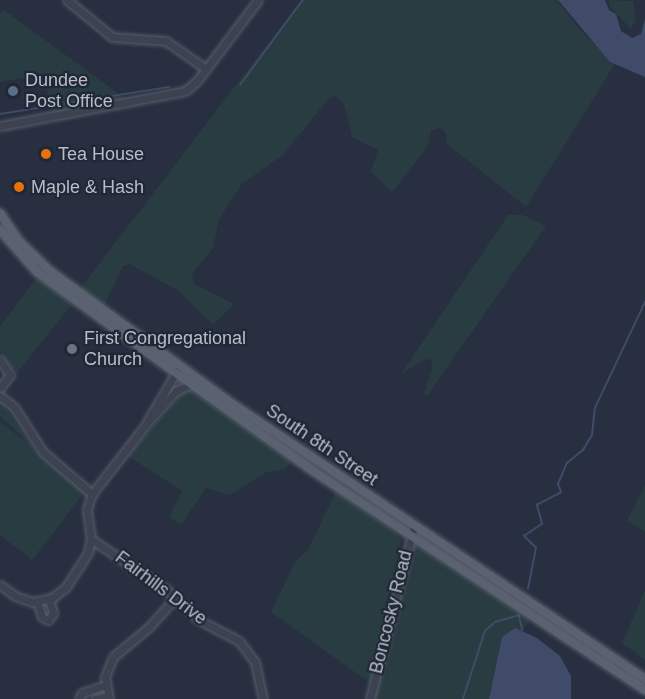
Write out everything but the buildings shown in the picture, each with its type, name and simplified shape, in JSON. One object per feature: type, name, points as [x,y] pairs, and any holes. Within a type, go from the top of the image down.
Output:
[{"type":"main road","name":"South 8th Street","points":[[0,213],[26,249],[50,272],[178,369],[190,384],[645,679]]},
{"type":"main road","name":"South 8th Street","points":[[0,230],[37,272],[295,447],[645,690]]},
{"type":"street","points":[[67,0],[113,38],[166,41],[206,69]]},
{"type":"street","points":[[0,126],[176,94],[192,86],[258,0]]},
{"type":"street","points":[[0,360],[10,370],[0,388]]},
{"type":"street","points":[[147,423],[178,369]]},
{"type":"street","points":[[0,585],[22,600],[37,602],[60,592],[78,570],[91,539],[87,519],[92,494],[147,423],[177,391],[190,384]]},
{"type":"street","points":[[0,396],[14,407],[43,452],[92,494]]},
{"type":"street","name":"Boncosky Road","points":[[370,699],[412,530]]},
{"type":"street","name":"Fairhills Drive","points":[[91,539],[175,598],[199,620],[239,641],[248,650],[261,677],[263,699]]},
{"type":"street","points":[[96,699],[108,698],[105,685],[113,657],[149,627],[175,598]]},
{"type":"street","points":[[37,602],[42,617],[48,620],[53,613],[48,599]]},
{"type":"street","points":[[79,699],[82,693],[105,685]]},
{"type":"green space","points":[[301,0],[557,0],[580,30],[615,64],[526,207],[447,144],[446,133],[440,128],[431,130],[428,146],[392,192],[371,172],[378,150],[352,137],[344,104],[335,96],[330,97],[283,155],[242,184],[219,219],[213,248],[192,274],[194,284],[234,304],[213,325],[180,292],[130,264],[123,266],[104,306],[80,289]]},
{"type":"green space","points":[[608,0],[633,1],[636,20],[631,29],[610,7]]},
{"type":"green space","points":[[4,10],[130,102],[52,116],[44,74],[0,82],[0,14]]},
{"type":"green space","points":[[508,215],[523,215],[546,226],[427,396],[424,393],[432,368],[431,360],[426,359],[401,374]]},
{"type":"green space","points":[[38,276],[73,303],[17,373],[0,353],[0,326]]},
{"type":"green space","points":[[186,388],[292,460],[285,469],[265,473],[230,495],[206,488],[181,525],[169,517],[182,491],[128,456]]},
{"type":"green space","points":[[0,400],[35,449],[87,489],[32,560],[0,535],[0,422],[28,443],[0,416]]},
{"type":"green space","points":[[645,484],[645,532],[627,521]]},
{"type":"green space","points":[[336,491],[395,532],[401,540],[370,683],[271,612],[295,562],[309,548]]},
{"type":"green space","points":[[422,546],[531,618],[522,631],[515,629],[502,637],[489,699],[372,699],[409,555],[414,547]]},
{"type":"green space","points":[[645,590],[645,660],[622,643]]},
{"type":"water","points":[[558,0],[605,0],[609,10],[616,14],[621,31],[632,38],[641,34],[645,19],[645,77],[610,62]]},
{"type":"water","points":[[515,628],[537,638],[560,656],[571,676],[571,699],[489,699],[502,637]]},
{"type":"waterway","points":[[240,85],[303,0]]},
{"type":"waterway","points":[[0,114],[169,87]]},
{"type":"waterway","points":[[528,589],[536,548],[524,536],[542,524],[537,505],[561,492],[558,484],[567,463],[583,450],[592,435],[595,408],[645,302]]},
{"type":"waterway","points":[[463,699],[485,631],[495,622],[519,615],[523,631]]},
{"type":"place","name":"Dundee Post Office","points":[[13,91]]},
{"type":"place","name":"Tea House","points":[[46,154]]},
{"type":"place","name":"Maple & Hash","points":[[19,187]]},
{"type":"place","name":"First Congregational Church","points":[[72,349]]}]
